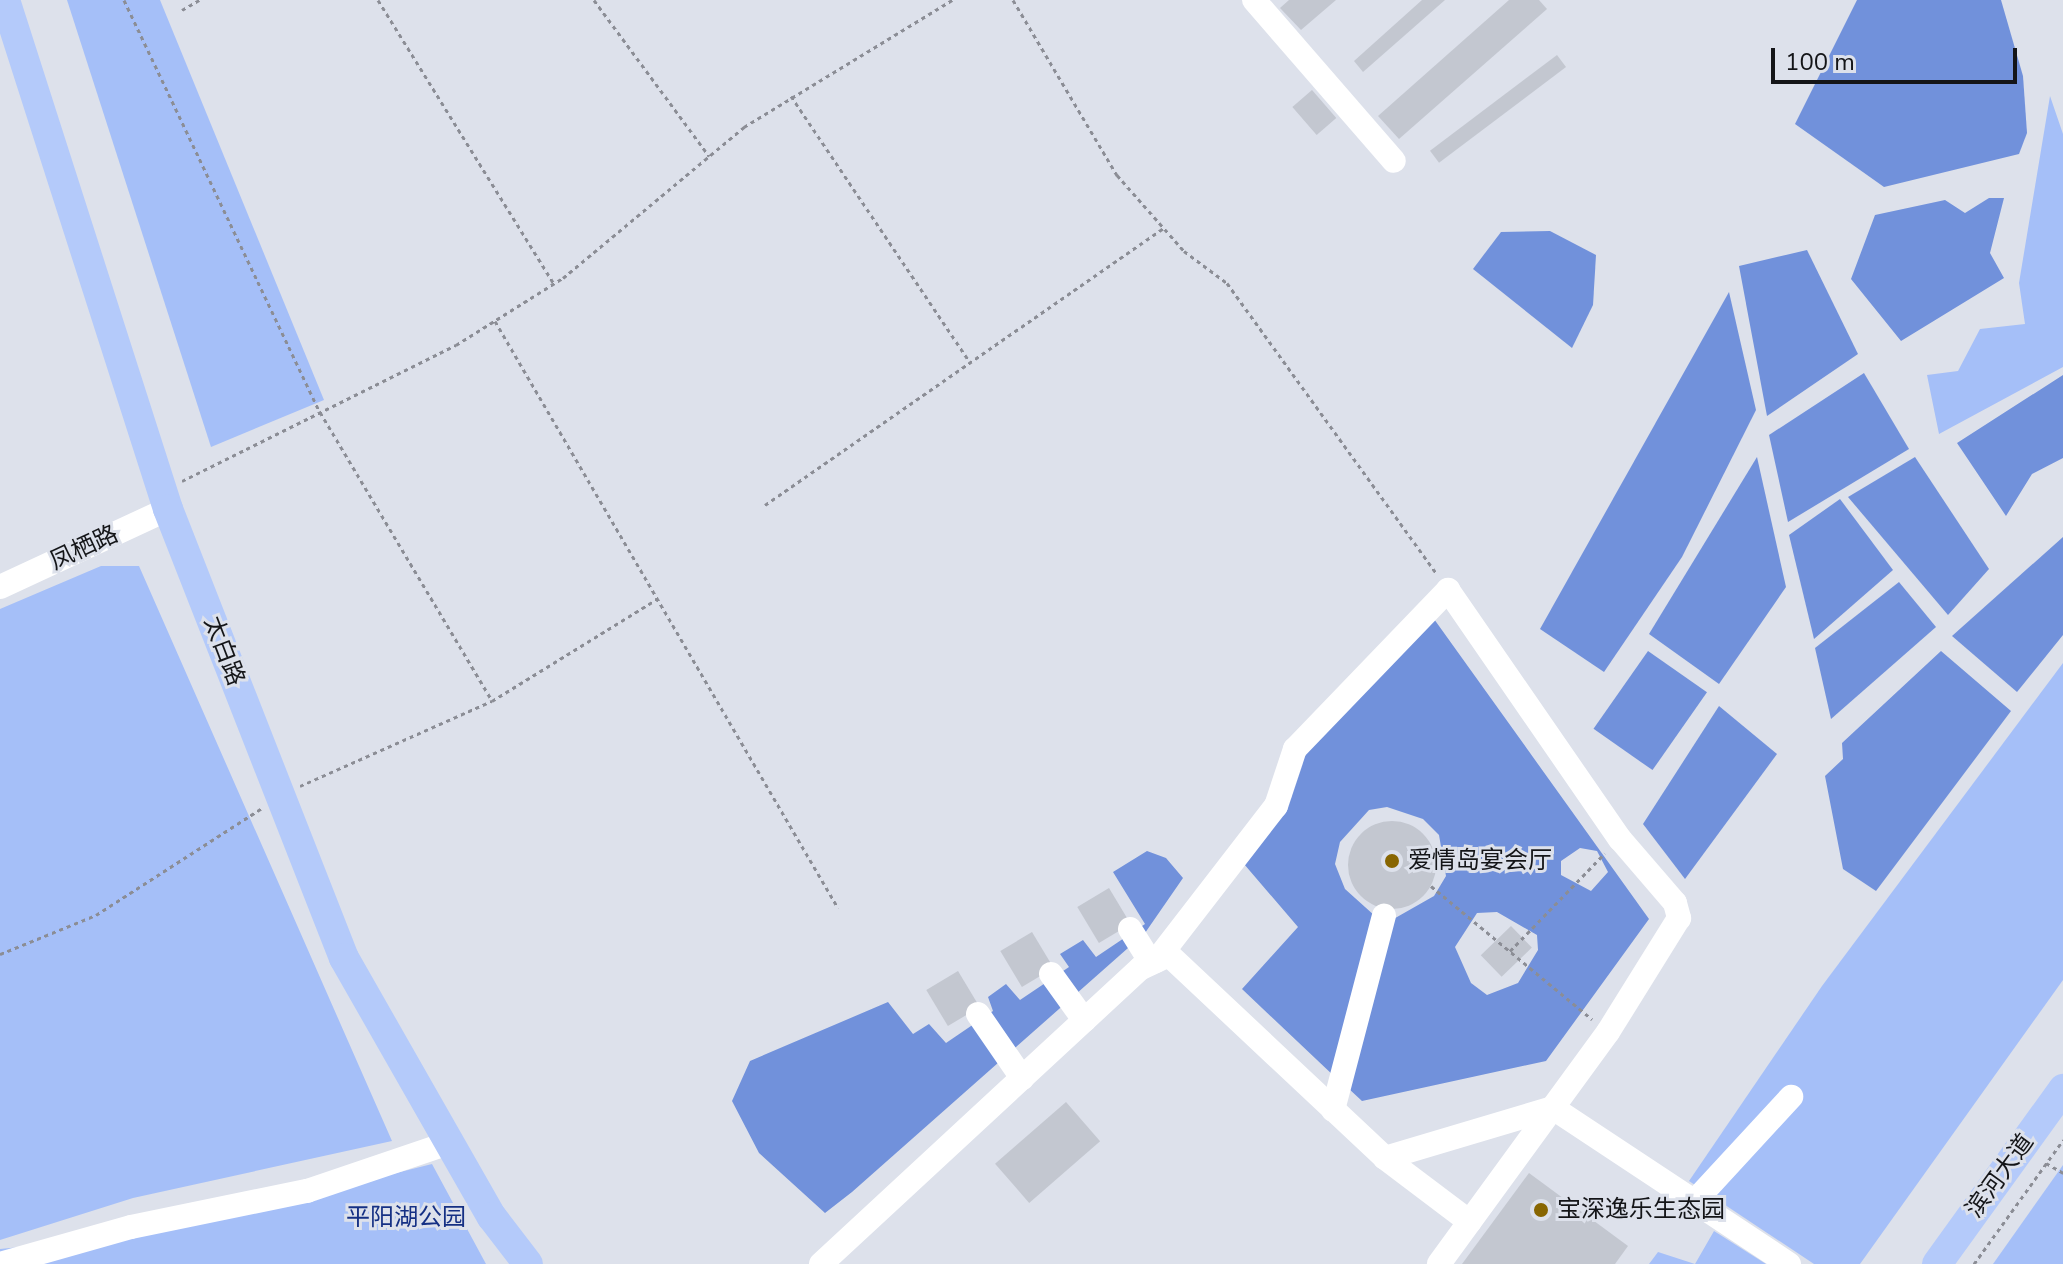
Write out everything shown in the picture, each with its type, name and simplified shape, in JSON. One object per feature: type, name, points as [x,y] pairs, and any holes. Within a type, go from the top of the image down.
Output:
[{"type":"main road","name":"太白路","points":[[5,0],[166,501],[344,958],[449,1143],[528,1264]]},
{"type":"main road","name":"滨河大道","points":[[1937,1264],[2063,1089]]},
{"type":"street","points":[[1254,0],[1394,161]]},
{"type":"street","name":"凤栖路","points":[[0,587],[166,501]]},
{"type":"street","points":[[821,1264],[1084,1020],[1154,962],[1276,806],[1295,749],[1448,590],[1620,839],[1675,903],[1679,918],[1608,1032],[1439,1264]]},
{"type":"street","points":[[1333,1110],[1384,916]]},
{"type":"street","points":[[1130,929],[1154,962]]},
{"type":"street","points":[[1154,962],[1169,955],[1385,1158],[1470,1222]]},
{"type":"street","points":[[1051,974],[1084,1020]]},
{"type":"street","points":[[978,1014],[1022,1078]]},
{"type":"street","points":[[1695,1201],[1791,1097]]},
{"type":"street","points":[[1385,1158],[1553,1108],[1789,1264]]},
{"type":"street","points":[[0,1264],[131,1227],[307,1191],[449,1143]]},
{"type":"path","points":[[124,0],[320,412],[492,701]]},
{"type":"path","points":[[182,10],[199,0]]},
{"type":"path","points":[[378,0],[554,284]]},
{"type":"path","points":[[594,0],[709,156]]},
{"type":"path","points":[[166,501],[320,412],[495,321],[554,284],[709,156],[791,95],[952,0]]},
{"type":"path","points":[[1013,0],[1117,175],[1163,228],[1227,283],[1448,590]]},
{"type":"path","points":[[791,95],[970,362]]},
{"type":"path","points":[[765,505],[1163,228]]},
{"type":"path","points":[[495,321],[838,908]]},
{"type":"path","points":[[0,954],[96,915],[280,795],[492,701],[657,599]]},
{"type":"path","points":[[1510,951],[1620,839]]},
{"type":"path","points":[[1431,886],[1608,1032]]},
{"type":"path","points":[[1974,1264],[2063,1140]]},
{"type":"path","points":[[2046,1163],[2063,1173]]},
{"type":"green space","points":[[67,0],[160,0],[324,400],[211,447]]},
{"type":"green space","points":[[2050,96],[2063,134],[2063,367],[1939,434],[1927,375],[1958,371],[1980,329],[2025,324],[2019,283]]},
{"type":"green space","points":[[101,566],[139,566],[392,1141],[133,1198],[0,1240],[0,609]]},
{"type":"green space","points":[[2063,663],[2063,980],[1860,1264],[1814,1264],[1689,1181],[1822,986]]},
{"type":"green space","name":"平阳湖公园","points":[[432,1164],[486,1264],[0,1264],[0,1249],[153,1234]]},
{"type":"green space","points":[[2063,1165],[2063,1264],[1993,1264]]},
{"type":"green space","points":[[1714,1231],[1766,1264],[1695,1264]]},
{"type":"green space","points":[[1658,1252],[1695,1264],[1649,1264]]},
{"type":"shaded area","points":[[1857,0],[2001,0],[2023,76],[2027,133],[2019,154],[1884,187],[1795,124]]},
{"type":"shaded area","points":[[1989,198],[2004,198],[1990,253],[2004,278],[1901,341],[1851,279],[1875,215],[1945,200],[1965,213]]},
{"type":"shaded area","points":[[1550,231],[1596,255],[1593,305],[1572,348],[1473,269],[1501,232]]},
{"type":"shaded area","points":[[1807,250],[1858,354],[1767,416],[1739,266]]},
{"type":"shaded area","points":[[1729,292],[1756,410],[1682,557],[1604,672],[1540,629]]},
{"type":"shaded area","points":[[1864,373],[1909,449],[1788,522],[1769,435]]},
{"type":"shaded area","points":[[2063,375],[2063,458],[2032,474],[2006,516],[1957,443]]},
{"type":"shaded area","points":[[1757,457],[1786,587],[1719,684],[1649,634]]},
{"type":"shaded area","points":[[1915,457],[1989,569],[1948,615],[1848,497]]},
{"type":"shaded area","points":[[1840,499],[1893,570],[1814,639],[1789,535]]},
{"type":"shaded area","points":[[2063,537],[2063,635],[2017,692],[1952,636]]},
{"type":"shaded area","points":[[1899,582],[1936,627],[1831,719],[1815,648]]},
{"type":"shaded area","points":[[1434,619],[1649,919],[1546,1061],[1362,1101],[1348,1088],[1390,921],[1434,896],[1446,876],[1439,835],[1423,819],[1387,807],[1369,810],[1340,842],[1335,864],[1345,889],[1375,916],[1335,1077],[1242,989],[1298,927],[1244,864],[1291,798],[1302,757]],"holes":[[[1580,848],[1597,851],[1608,872],[1591,891],[1561,875],[1561,861]],[[1497,912],[1537,935],[1538,950],[1518,983],[1487,995],[1471,983],[1455,947],[1477,913]]]},
{"type":"shaded area","points":[[1648,651],[1707,692],[1652,770],[1594,729]]},
{"type":"shaded area","points":[[1941,651],[2011,711],[1876,891],[1843,869],[1825,776],[1843,759],[1842,743]]},
{"type":"shaded area","points":[[1719,706],[1777,754],[1685,879],[1643,824]]},
{"type":"shaded area","points":[[1147,851],[1166,858],[1183,878],[1145,933],[852,1192],[825,1213],[759,1153],[732,1101],[750,1061],[888,1002],[913,1034],[929,1024],[946,1043],[993,1011],[988,997],[1006,984],[1020,1000],[1069,967],[1060,954],[1083,940],[1096,957],[1145,924],[1113,872]]},
{"type":"building","points":[[1289,0],[1336,0],[1301,30],[1280,8]]},
{"type":"building","points":[[1422,0],[1445,0],[1363,72],[1354,61]]},
{"type":"building","points":[[1509,0],[1539,0],[1547,9],[1399,139],[1378,116]]},
{"type":"building","points":[[1557,55],[1566,67],[1439,163],[1430,151]]},
{"type":"building","points":[[1312,90],[1336,118],[1317,135],[1292,107]]},
{"type":"building","name":"爱情岛宴会厅","points":[[1392,821],[1417,828],[1429,840],[1436,865],[1429,890],[1417,902],[1392,909],[1367,902],[1355,890],[1348,865],[1355,840],[1367,828]]},
{"type":"building","points":[[1109,888],[1131,924],[1099,943],[1077,907]]},
{"type":"building","points":[[1511,926],[1532,948],[1502,977],[1481,955]]},
{"type":"building","points":[[1032,932],[1054,968],[1022,987],[1000,951]]},
{"type":"building","points":[[958,971],[980,1007],[948,1026],[926,990]]},
{"type":"building","points":[[1066,1102],[1100,1141],[1029,1203],[995,1164]]},
{"type":"building","name":"宝深逸乐生态园","points":[[1529,1173],[1628,1246],[1615,1264],[1462,1264]]},
{"type":"place","name":"爱情岛宴会厅","points":[[1392,861]]},
{"type":"place","name":"宝深逸乐生态园","points":[[1541,1210]]}]
